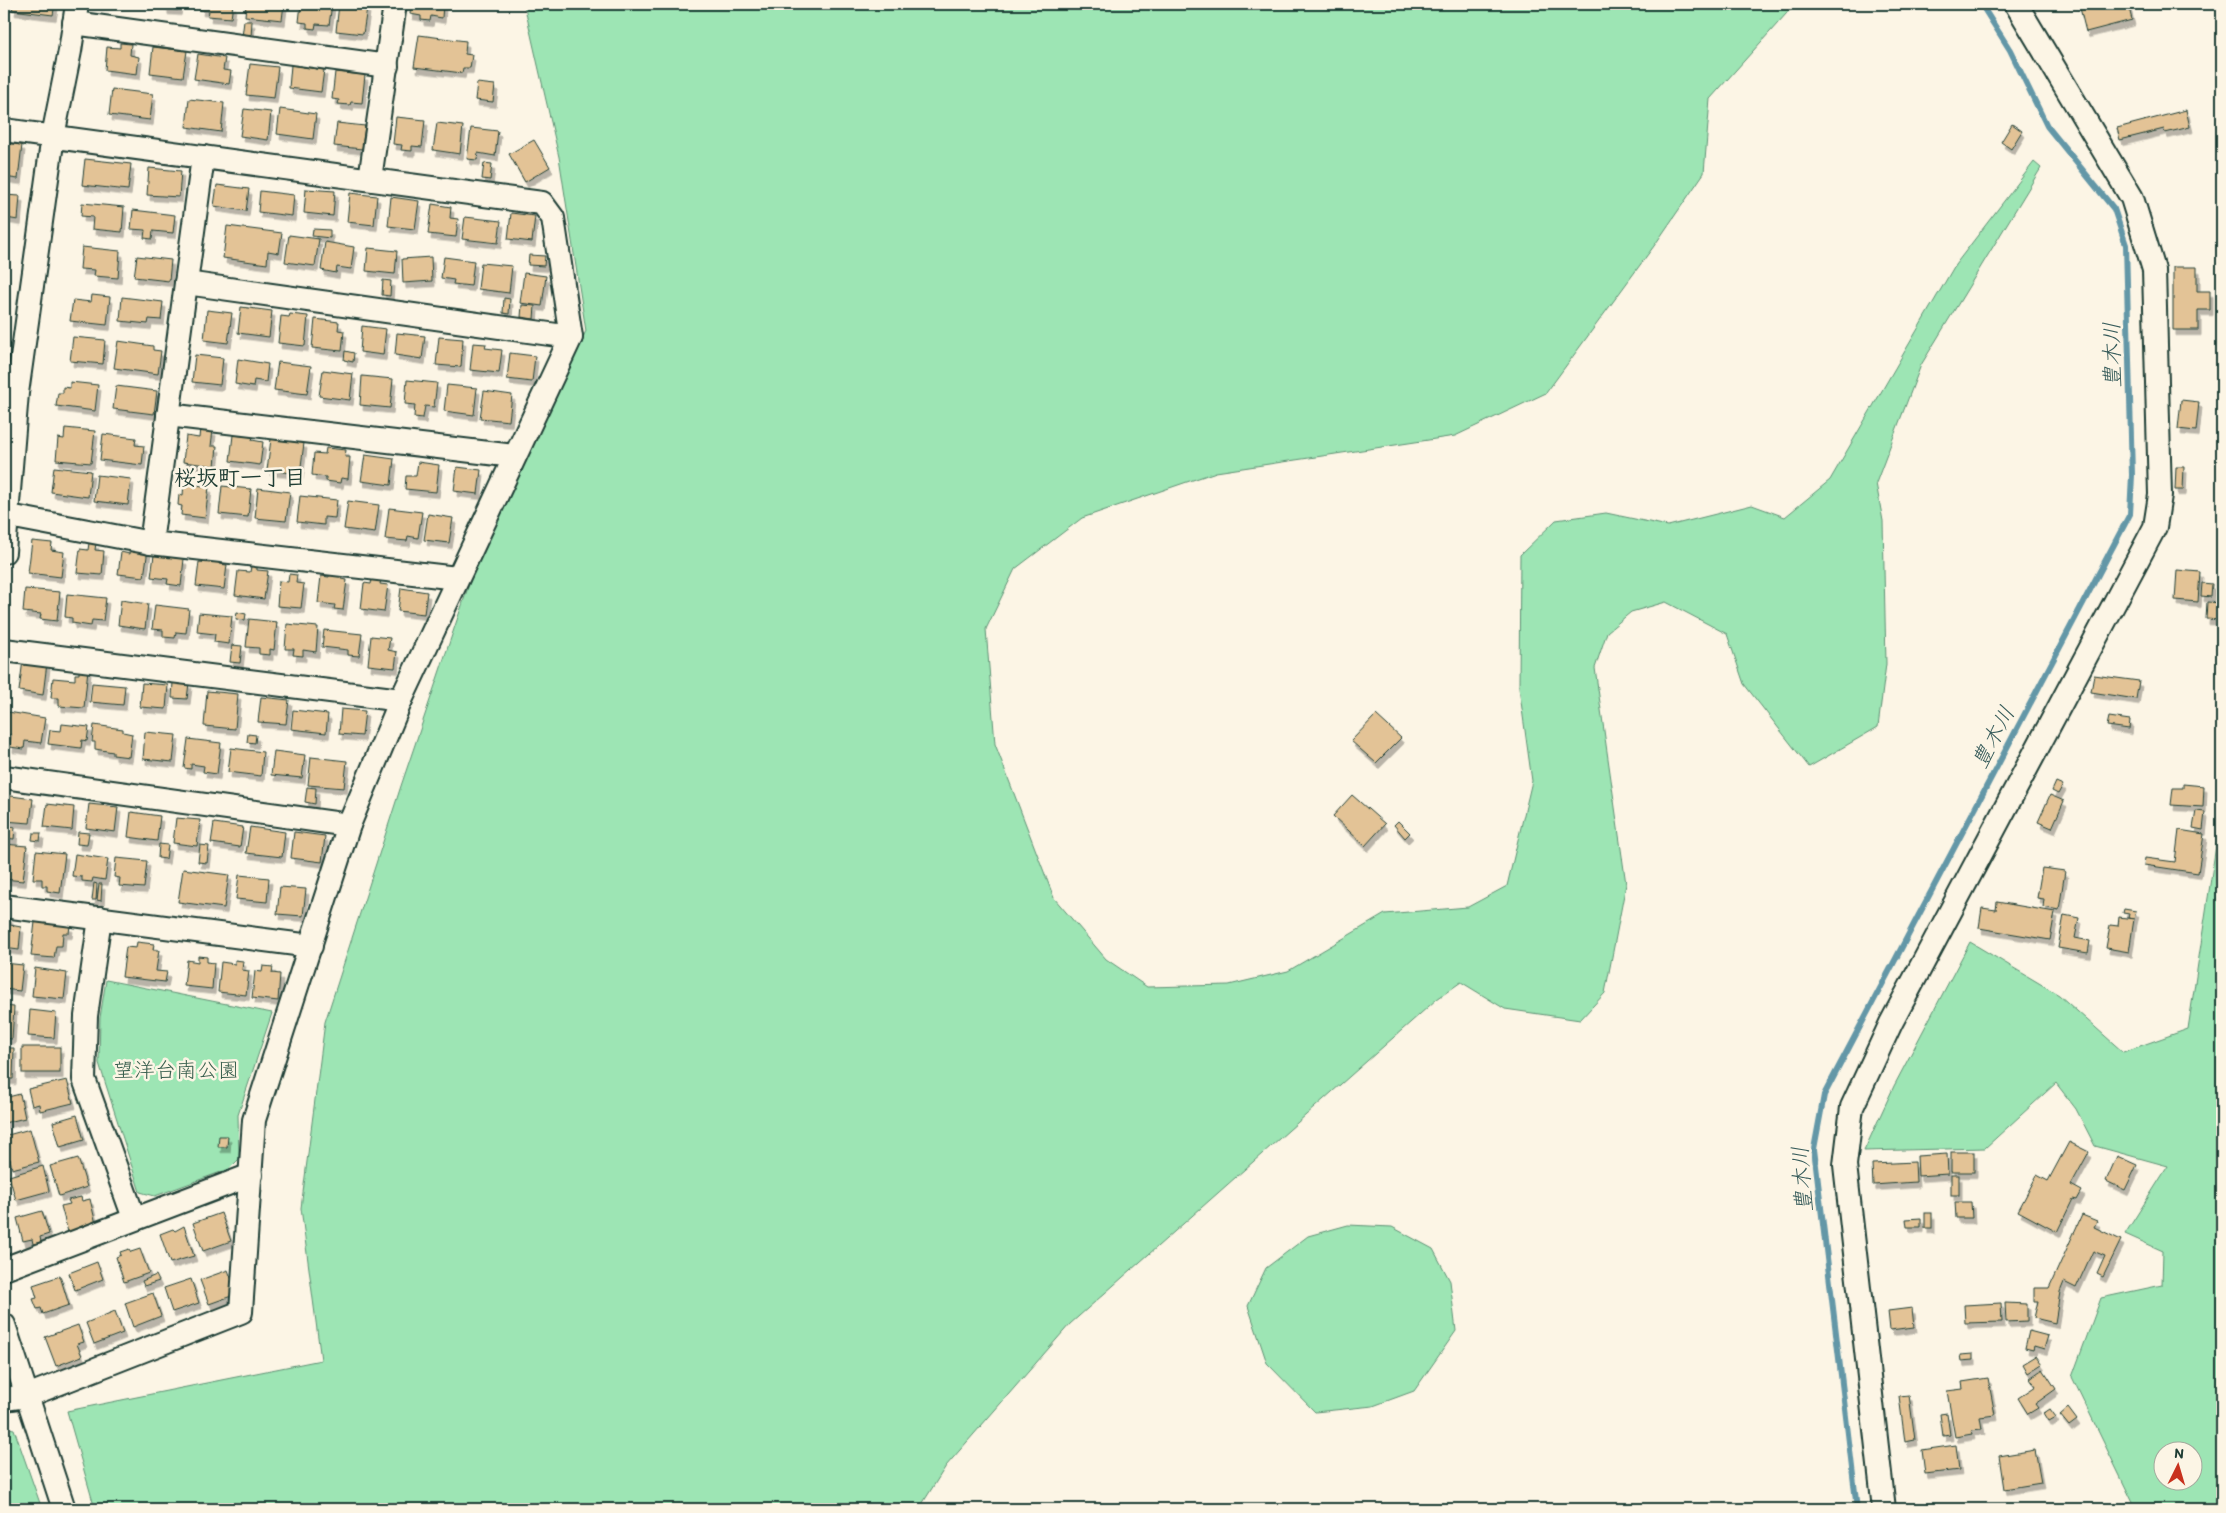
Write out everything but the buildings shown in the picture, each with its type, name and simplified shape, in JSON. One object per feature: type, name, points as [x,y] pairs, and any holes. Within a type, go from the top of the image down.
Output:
[{"type":"street","points":[[370,179],[395,4]]},
{"type":"street","points":[[1884,1509],[1845,1166],[1852,1107],[1891,1023],[2155,527],[2160,495],[2154,270],[2132,198],[2016,4]]},
{"type":"street","points":[[4,552],[17,393],[53,136],[76,13],[387,66]]},
{"type":"street","points":[[4,130],[542,203],[553,218],[571,337],[401,700],[348,825],[254,1120],[241,1312],[27,1396],[4,1399]]},
{"type":"street","points":[[151,543],[203,157]]},
{"type":"street","points":[[186,283],[571,337]]},
{"type":"street","points":[[168,415],[514,456]]},
{"type":"street","points":[[6,516],[151,543],[457,578]]},
{"type":"street","points":[[4,650],[401,700]]},
{"type":"street","points":[[4,777],[348,825]]},
{"type":"street","points":[[4,906],[311,946]]},
{"type":"street","points":[[100,918],[86,1016],[84,1079],[134,1218]]},
{"type":"street","points":[[4,1269],[251,1175]]},
{"type":"street","points":[[4,1325],[64,1509]]},
{"type":"green space","points":[[524,4],[1795,4],[1710,99],[1704,173],[1654,246],[1546,393],[1455,436],[1216,472],[1082,518],[1015,569],[986,629],[995,744],[1054,898],[1106,959],[1147,987],[1229,985],[1288,971],[1385,914],[1468,907],[1507,886],[1532,781],[1519,687],[1520,555],[1556,520],[1606,513],[1668,526],[1752,505],[1785,517],[1830,480],[1955,265],[2034,162],[2041,168],[1921,365],[1876,483],[1883,521],[1886,664],[1878,727],[1809,767],[1744,684],[1727,634],[1666,602],[1631,612],[1607,632],[1595,668],[1626,884],[1605,993],[1580,1020],[1505,1009],[1461,982],[1437,999],[1070,1324],[946,1466],[919,1509],[95,1509],[67,1411],[321,1360],[301,1208],[325,1022],[401,786],[482,546],[586,331],[559,157]]},
{"type":"green space","points":[[2222,806],[2222,1509],[2136,1509],[2072,1377],[2101,1298],[2162,1285],[2163,1251],[2125,1234],[2168,1166],[2095,1146],[2076,1109],[2056,1083],[1985,1148],[1864,1151],[1894,1086],[1970,942],[2059,995],[2123,1052],[2188,1029]]},
{"type":"green space","name":"望洋台南公園","points":[[106,980],[272,1013],[238,1115],[239,1159],[229,1169],[155,1196],[140,1192],[99,1063],[100,1018]]},
{"type":"green space","points":[[1348,1225],[1392,1227],[1433,1249],[1450,1281],[1456,1331],[1414,1391],[1373,1406],[1315,1412],[1267,1363],[1248,1306],[1266,1268],[1308,1236]]},
{"type":"green space","points":[[4,1427],[14,1429],[42,1509],[4,1509]]},
{"type":"waterway","name":"豊木川","points":[[1857,1509],[1814,1149],[1824,1095],[2130,514],[2132,475],[2126,245],[2114,209],[2047,126],[2010,50],[1981,4]]},
{"type":"district","name":"桜坂町一丁目","points":[[240,477]]}]
